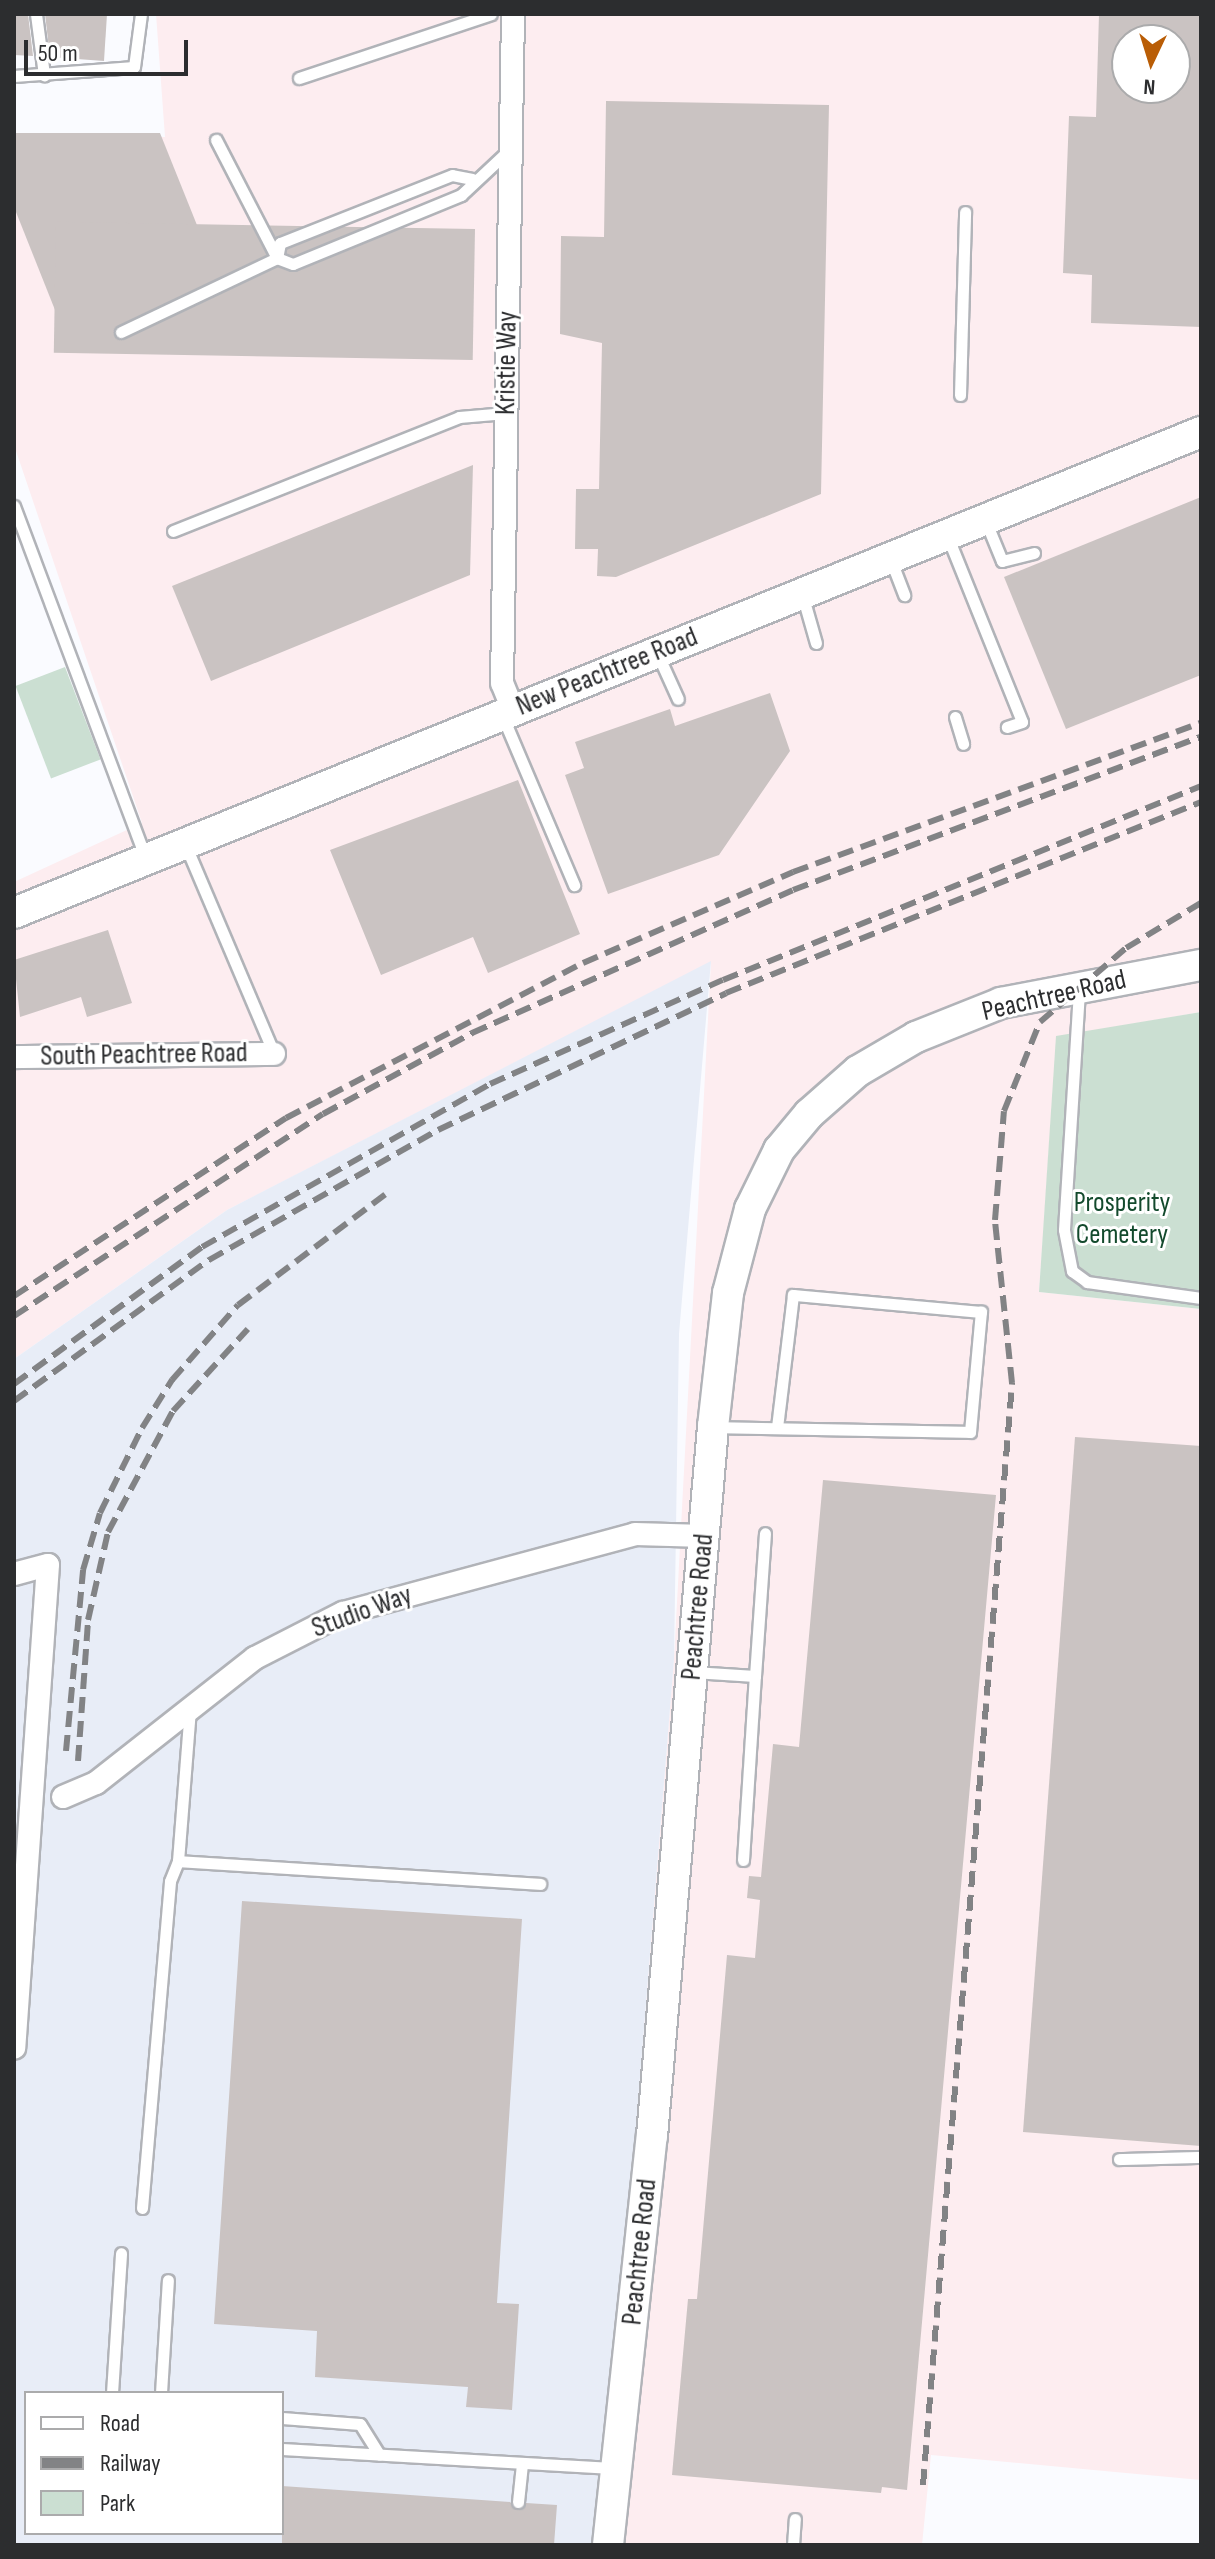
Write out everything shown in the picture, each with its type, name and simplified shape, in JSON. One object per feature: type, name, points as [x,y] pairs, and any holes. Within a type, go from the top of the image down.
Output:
[{"type":"street","name":"Kristie Way","points":[[508,713],[502,683],[513,14]]},
{"type":"street","name":"New Peachtree Road","points":[[14,913],[1201,432]]},
{"type":"street","name":"Peachtree Road","points":[[608,2545],[713,1427],[728,1293],[750,1209],[779,1150],[858,1071],[916,1037],[1001,1003],[1201,965]]},
{"type":"street","name":"South Peachtree Road","points":[[14,1057],[274,1054]]},
{"type":"street","name":"Studio Way","points":[[63,1797],[96,1783],[255,1658],[343,1613],[635,1534],[705,1536]]},
{"type":"street","points":[[14,1574],[48,1565],[14,2048]]},
{"type":"lane","points":[[36,14],[44,75]]},
{"type":"lane","points":[[14,76],[134,67],[141,14]]},
{"type":"lane","points":[[299,78],[491,14]]},
{"type":"lane","points":[[216,140],[277,258],[293,264],[461,195],[472,179],[511,148]]},
{"type":"lane","points":[[277,258],[280,243],[452,175],[472,179]]},
{"type":"lane","points":[[960,395],[965,212]]},
{"type":"lane","points":[[121,332],[277,258]]},
{"type":"lane","points":[[173,531],[459,417],[506,413]]},
{"type":"lane","points":[[14,506],[146,859]]},
{"type":"lane","points":[[985,519],[1002,561],[1034,553]]},
{"type":"lane","points":[[947,535],[1022,722],[1007,727]]},
{"type":"lane","points":[[890,558],[904,595]]},
{"type":"lane","points":[[802,593],[816,643]]},
{"type":"lane","points":[[656,652],[678,699]]},
{"type":"lane","points":[[508,713],[574,885]]},
{"type":"lane","points":[[955,717],[963,744]]},
{"type":"lane","points":[[185,844],[274,1054]]},
{"type":"lane","points":[[1079,986],[1064,1230],[1072,1271],[1087,1282],[1201,1298]]},
{"type":"lane","points":[[713,1427],[970,1432],[981,1312],[793,1295],[777,1427]]},
{"type":"lane","points":[[743,1860],[765,1533]]},
{"type":"lane","points":[[692,1672],[755,1676]]},
{"type":"lane","points":[[142,2208],[170,1881],[178,1861],[190,1708]]},
{"type":"lane","points":[[178,1861],[540,1884]]},
{"type":"lane","points":[[1119,2159],[1201,2157]]},
{"type":"lane","points":[[112,2391],[121,2253]]},
{"type":"lane","points":[[161,2391],[168,2280]]},
{"type":"lane","points":[[284,2418],[360,2424],[379,2454]]},
{"type":"lane","points":[[284,2449],[616,2468]]},
{"type":"lane","points":[[518,2502],[522,2463]]},
{"type":"lane","points":[[793,2545],[795,2519]]},
{"type":"shaded area","points":[[156,14],[1201,14],[1201,1012],[1057,1037],[1039,1292],[1201,1309],[1201,2480],[931,2455],[922,2545],[602,2545],[674,1659],[711,962],[227,1210],[14,1359],[14,882],[142,823],[14,445],[14,134],[165,137]]},
{"type":"shaded area","points":[[711,961],[679,1334],[674,1659],[602,2545],[14,2545],[14,1359],[227,1210]]},
{"type":"green space","points":[[65,667],[100,759],[51,778],[16,686]]},
{"type":"green space","name":"Prosperity Cemetery","points":[[1201,1012],[1201,1309],[1039,1292],[1056,1036]]},
{"type":"building","points":[[14,14],[28,14],[33,56],[14,55]]},
{"type":"building","points":[[45,14],[107,14],[104,61],[50,57]]},
{"type":"building","points":[[1099,14],[1201,14],[1201,327],[1091,323],[1092,275],[1063,273],[1069,116],[1096,117]]},
{"type":"building","points":[[606,101],[829,105],[821,494],[616,577],[597,576],[598,549],[575,549],[576,489],[599,489],[602,343],[560,334],[561,236],[604,237]]},
{"type":"building","points":[[14,133],[160,133],[209,255],[57,315],[14,207]]},
{"type":"building","points":[[56,222],[475,229],[473,360],[54,353]]},
{"type":"building","points":[[473,465],[470,575],[211,681],[172,586]]},
{"type":"building","points":[[1201,497],[1201,675],[1066,729],[1004,577]]},
{"type":"building","points":[[770,693],[790,751],[719,855],[608,894],[565,775],[584,768],[575,742],[670,709],[675,726]]},
{"type":"building","points":[[518,780],[580,934],[488,973],[473,937],[381,975],[330,850]]},
{"type":"building","points":[[108,930],[132,1003],[87,1017],[81,997],[20,1017],[14,960]]},
{"type":"building","points":[[1075,1437],[1201,1446],[1201,2146],[1023,2132]]},
{"type":"building","points":[[823,1480],[996,1495],[907,2490],[882,2487],[881,2493],[672,2475],[688,2299],[697,2299],[727,1955],[755,1958],[760,1900],[747,1898],[749,1876],[761,1877],[773,1744],[799,1747]]},
{"type":"building","points":[[242,1901],[522,1919],[497,2303],[519,2304],[512,2410],[466,2407],[468,2387],[315,2377],[317,2331],[214,2324]]},
{"type":"building","points":[[284,2486],[510,2502],[518,2510],[526,2503],[557,2505],[554,2545],[282,2545]]},
{"type":"railway","points":[[14,1296],[286,1118],[583,963],[793,872],[1201,723]]},
{"type":"railway","points":[[14,1316],[323,1114],[472,1033],[793,890],[1201,737]]},
{"type":"railway","points":[[14,1384],[202,1247],[490,1084],[723,980],[1201,786]]},
{"type":"railway","points":[[14,1401],[209,1260],[438,1130],[726,993],[1201,802]]},
{"type":"railway","points":[[923,2485],[1012,1383],[995,1220],[1004,1111],[1040,1022],[1126,948],[1201,903]]},
{"type":"railway","points":[[66,1751],[83,1570],[100,1513],[142,1428],[172,1380],[238,1305],[386,1194]]},
{"type":"railway","points":[[78,1761],[88,1620],[108,1532],[173,1411],[248,1329]]}]
